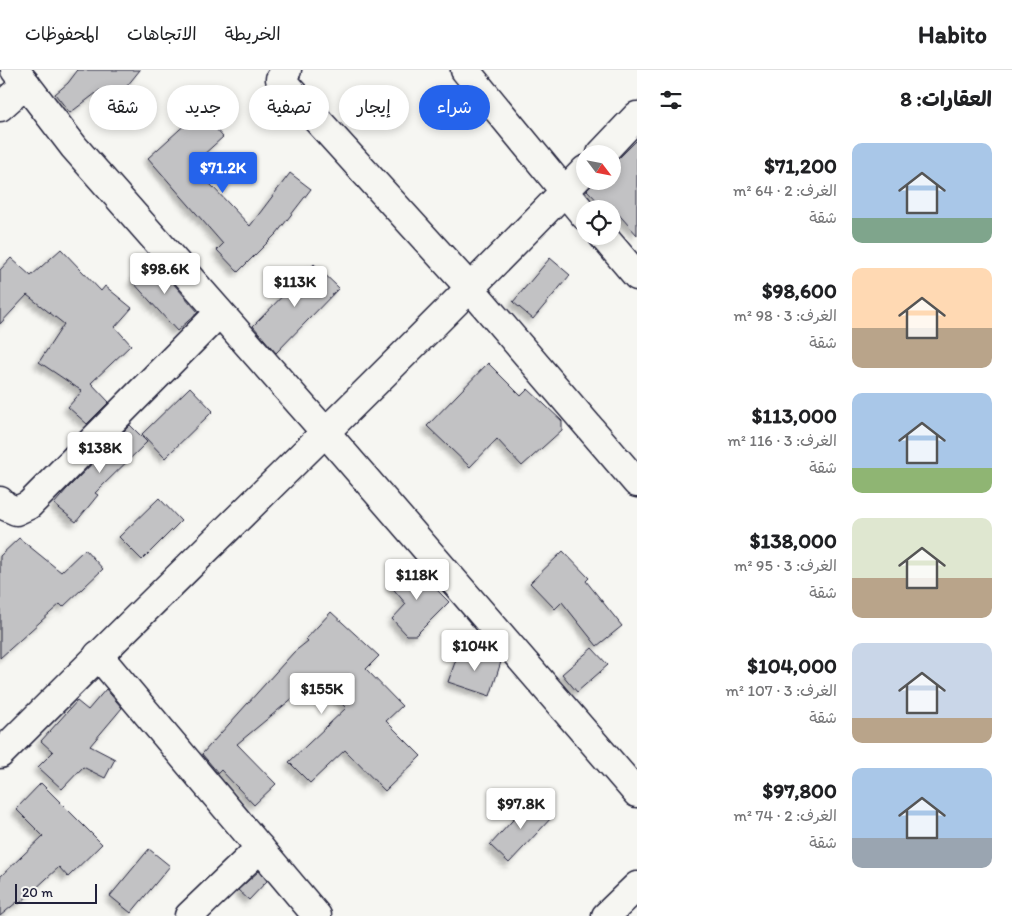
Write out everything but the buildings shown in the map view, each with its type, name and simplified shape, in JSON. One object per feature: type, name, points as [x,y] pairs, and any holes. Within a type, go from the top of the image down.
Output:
[{"type":"street","points":[[465,70],[576,206]]},
{"type":"street","points":[[280,73],[470,288],[637,483]]},
{"type":"street","points":[[0,107],[20,77],[74,147],[326,433],[637,793]]},
{"type":"street","points":[[610,145],[637,116]]},
{"type":"street","points":[[0,754],[98,655],[326,433],[576,179]]},
{"type":"street","points":[[610,245],[637,276]]},
{"type":"street","points":[[0,501],[5,506],[16,511],[29,505],[219,313]]},
{"type":"street","points":[[98,655],[317,916]]},
{"type":"street","points":[[189,916],[260,848]]},
{"type":"street","points":[[606,916],[637,886]]}]
